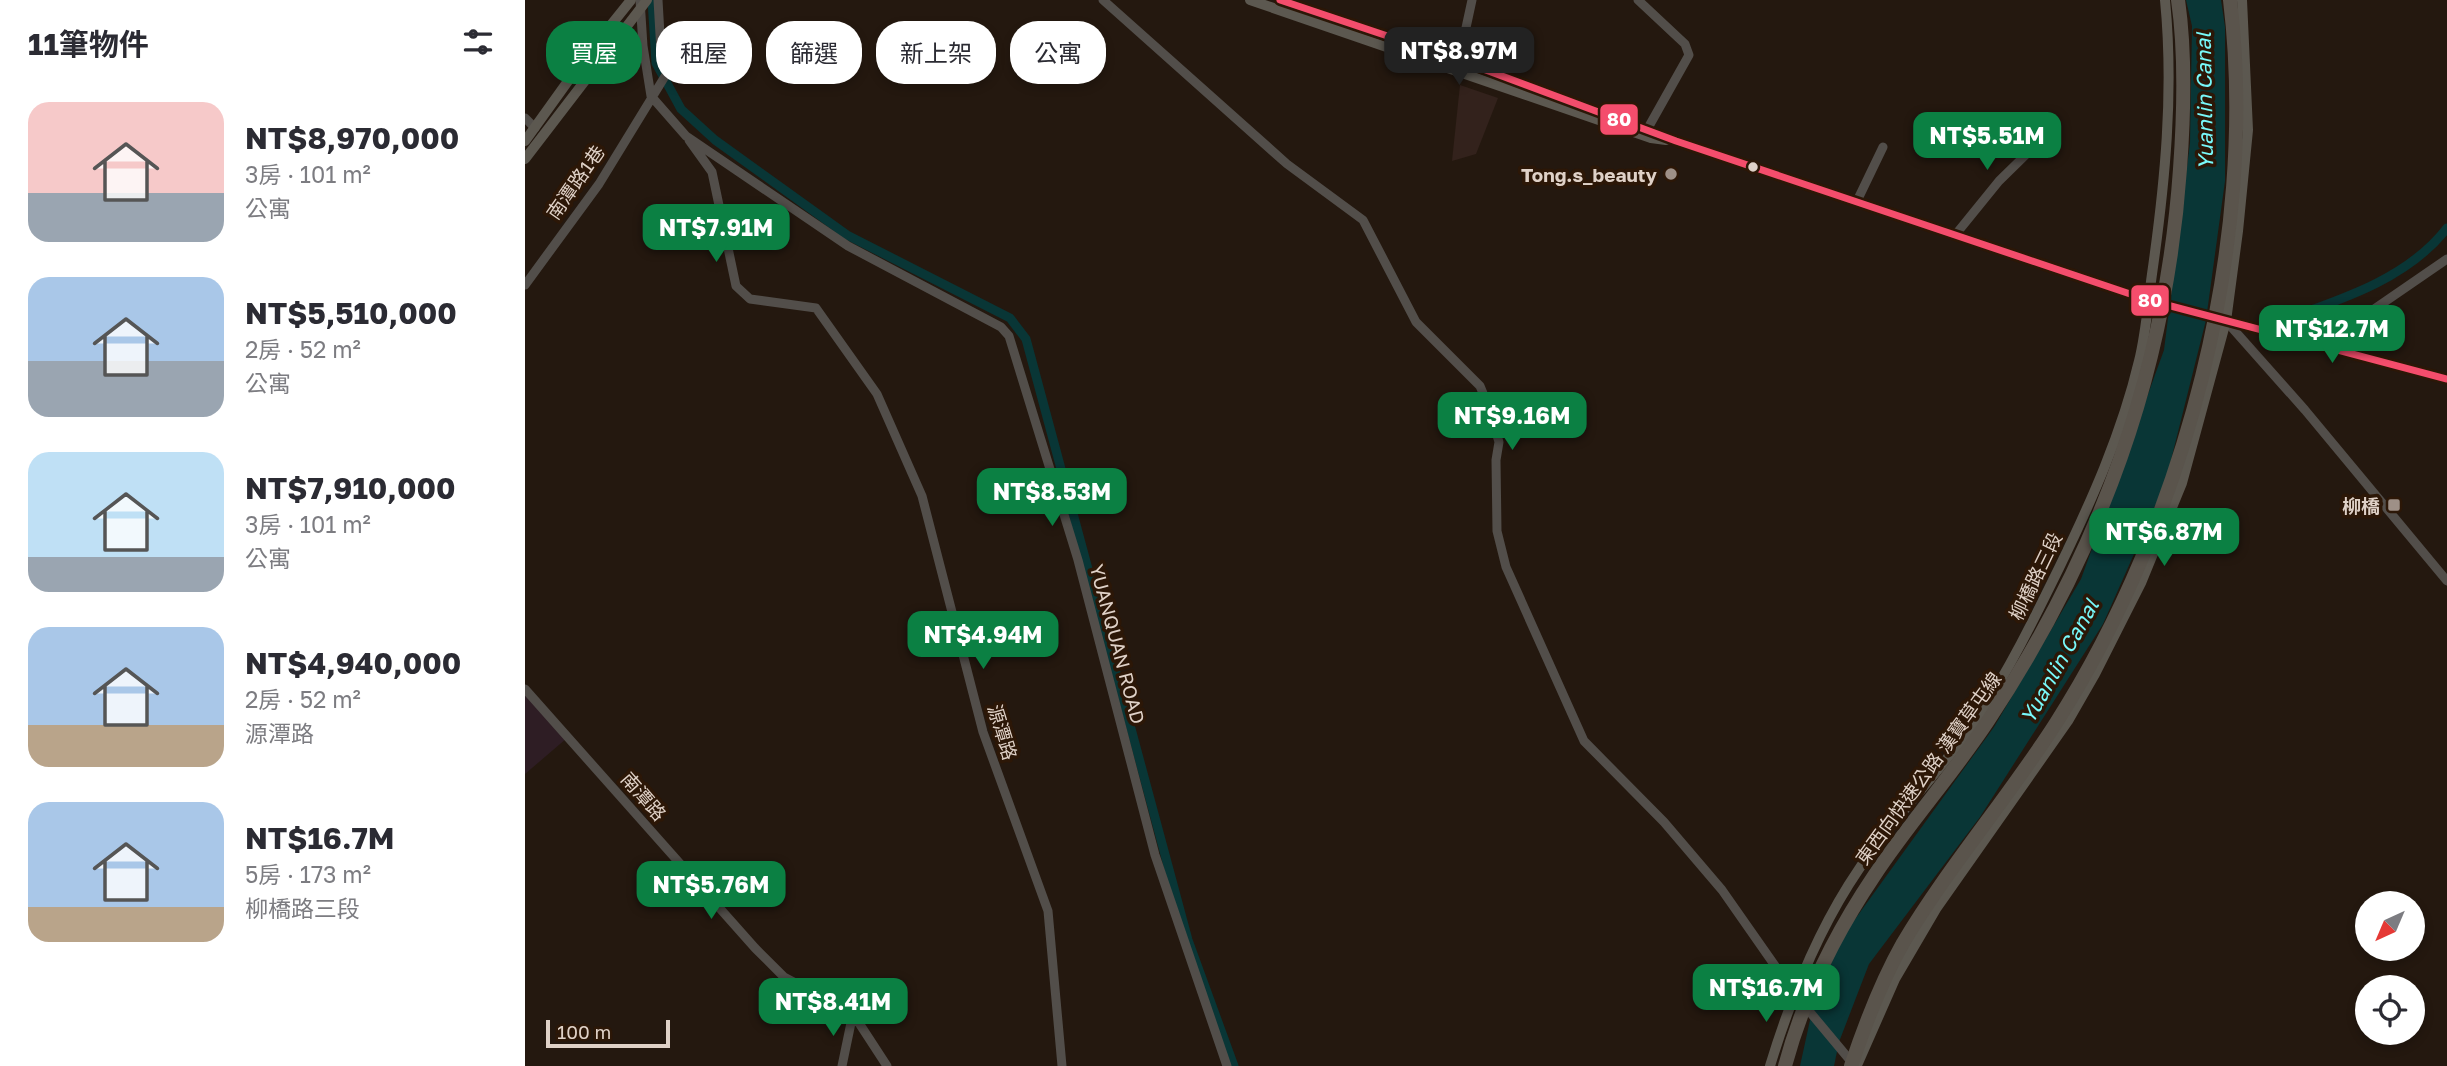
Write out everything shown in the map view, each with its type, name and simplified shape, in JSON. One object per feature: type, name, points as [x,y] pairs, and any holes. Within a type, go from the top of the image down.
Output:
[{"type":"highway","name":"東西向快速公路 漢寶草屯線","points":[[1785,1066],[1794,1032],[1828,955],[1873,876],[1987,724],[2016,678],[2066,587],[2106,503],[2123,458],[2151,364],[2176,220],[2183,128],[2178,0]]},
{"type":"highway","points":[[1853,1064],[1880,988],[1904,943],[2035,756],[2090,668],[2132,582],[2171,484],[2211,341],[2228,234],[2235,131],[2234,30],[2230,0]]},
{"type":"main road","points":[[525,141],[586,56],[631,0]]},
{"type":"main road","points":[[1250,0],[1277,3],[1459,60],[1648,128],[1676,141],[2148,300],[2447,379]]},
{"type":"main road","name":"柳橋路三段","points":[[1770,1066],[1794,993],[1835,909],[1860,867],[1933,780],[1978,716],[2033,622],[2092,499],[2120,426],[2139,360],[2169,127],[2165,0]]},
{"type":"main road","points":[[1853,1064],[1906,959],[1936,909],[2068,722],[2141,583],[2182,483],[2226,321],[2248,130],[2242,0]]},
{"type":"main road","points":[[630,21],[643,3]]},
{"type":"main road","points":[[1277,3],[1651,138],[1676,141]]},
{"type":"main road","points":[[525,159],[583,84]]},
{"type":"street","name":"南潭路1巷","points":[[525,285],[599,184],[667,73],[661,51],[658,0]]},
{"type":"street","points":[[1103,0],[1287,164],[1363,220],[1416,322],[1480,386],[1499,442],[1496,460],[1497,531],[1506,567],[1584,741],[1664,822],[1722,890],[1794,993],[1853,1064]]},
{"type":"street","points":[[1459,60],[1472,0]]},
{"type":"street","points":[[1637,0],[1685,44],[1689,55],[1648,128]]},
{"type":"street","points":[[643,3],[643,48],[651,96]]},
{"type":"street","name":"YUANQUAN ROAD","points":[[651,96],[687,136],[848,246],[1001,327],[1009,336],[1078,560],[1155,855],[1227,1066]]},
{"type":"street","points":[[525,118],[535,128]]},
{"type":"street","points":[[1956,234],[1999,181],[2046,135]]},
{"type":"street","name":"源潭路","points":[[687,136],[712,172],[736,286],[750,299],[816,308],[877,394],[922,496],[983,732],[1048,911],[1062,1066]]},
{"type":"street","points":[[1857,201],[1883,147]]},
{"type":"street","points":[[2329,348],[2351,325],[2447,259]]},
{"type":"street","points":[[2226,321],[2305,410],[2447,581]]},
{"type":"street","name":"南潭路","points":[[525,689],[755,948],[783,977],[824,998],[859,1023],[887,1066]]},
{"type":"street","points":[[842,1066],[852,1018]]},
{"type":"shaded area","points":[[1460,85],[1498,98],[1476,154],[1452,161]]},
{"type":"shaded area","points":[[525,693],[567,738],[525,774]]},
{"type":"water","name":"Yuanlin Canal","points":[[2186,0],[2221,0],[2225,27],[2225,181],[2206,320],[2165,484],[2103,624],[1980,817],[1869,964],[1839,1042],[1834,1066],[1800,1066],[1812,1011],[1840,940],[1994,727],[2081,579],[2164,350],[2190,143],[2192,26]]},
{"type":"waterway","points":[[652,0],[656,63],[681,109],[715,140],[847,235],[1010,318],[1026,339],[1188,940],[1234,1066]]},
{"type":"waterway","points":[[2277,322],[2347,297],[2391,275],[2412,262],[2447,228]]},
{"type":"transit line","name":"80","points":[[1280,0],[1459,60],[1676,141],[2148,300],[2447,379]]},
{"type":"place","name":"Tong.s_beauty","points":[[1671,174]]},
{"type":"place","name":"柳橋","points":[[2394,505]]}]
